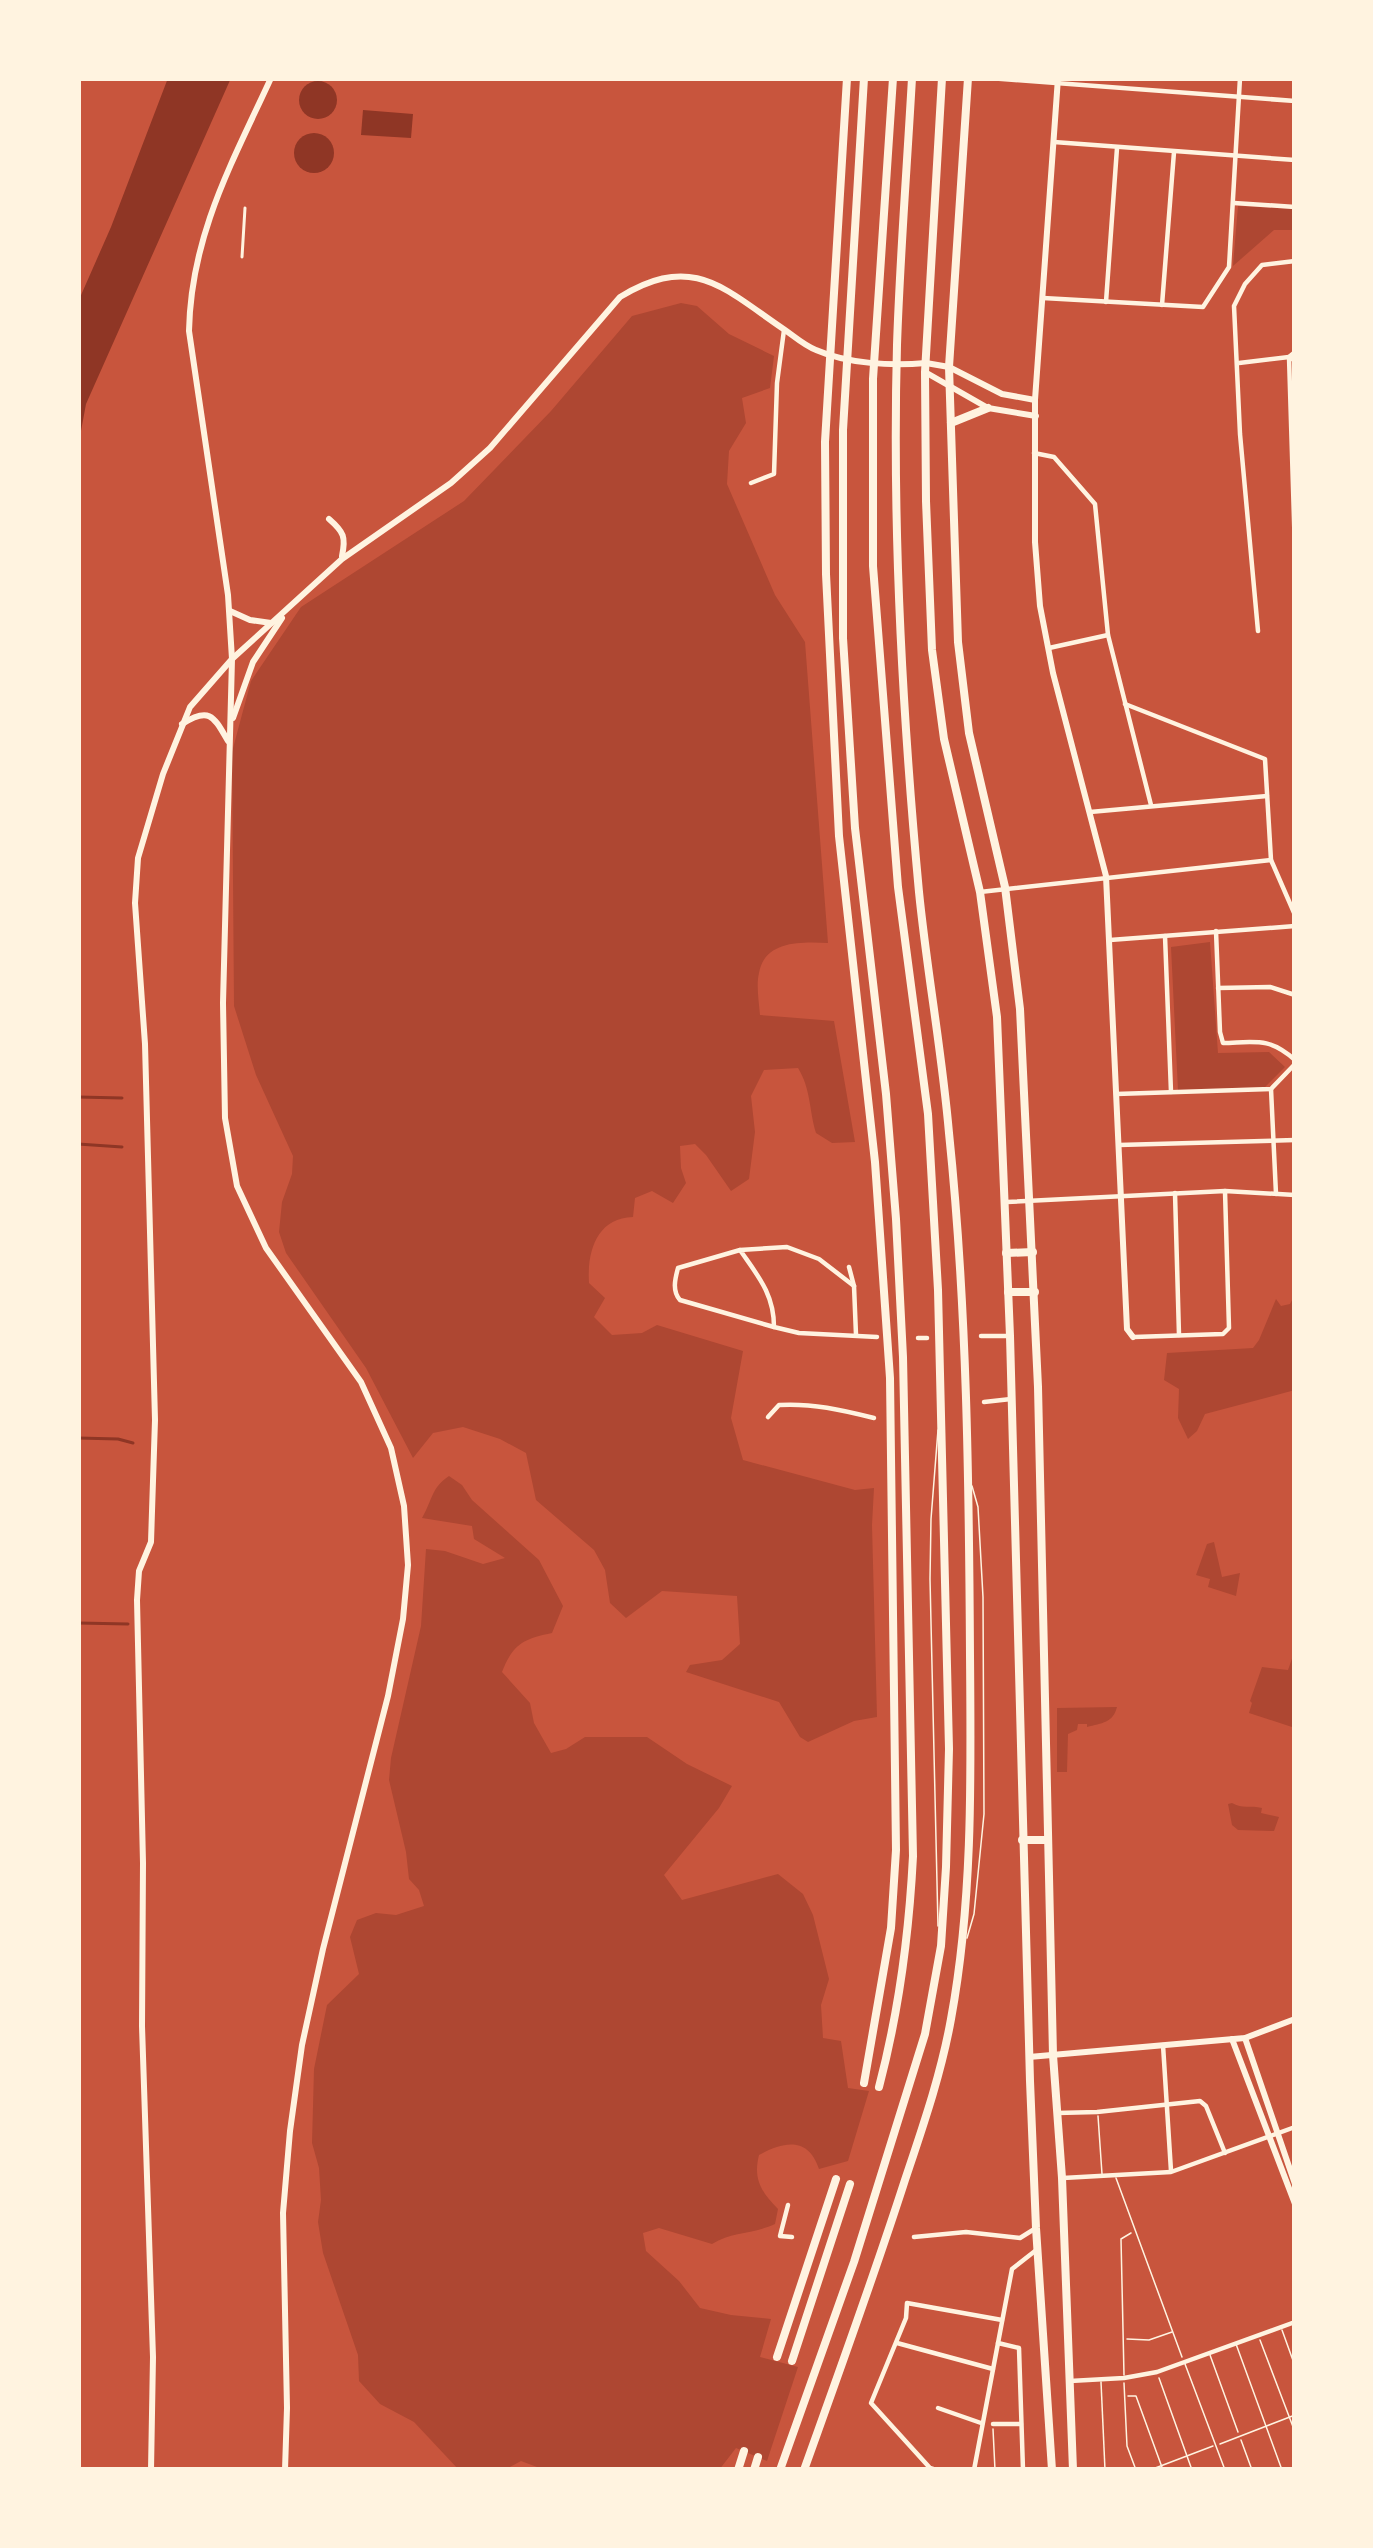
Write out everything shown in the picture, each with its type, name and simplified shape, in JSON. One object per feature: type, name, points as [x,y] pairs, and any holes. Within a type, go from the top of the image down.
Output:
[{"type":"main road","points":[[847,78],[825,442],[828,639],[839,836],[875,1162],[890,1378],[896,1850],[891,1928],[864,2083]]},
{"type":"main road","points":[[865,78],[843,430],[843,638],[855,828],[888,1115],[904,1381],[914,1856],[909,1933],[879,2086]]},
{"type":"main road","points":[[780,2470],[854,2262],[926,2033],[940,1946],[950,1748],[942,1372],[928,1114],[898,887],[873,566],[873,379],[893,78]]},
{"type":"main road","points":[[804,2470],[933,2097],[951,2020],[968,1846],[969,1477],[950,1135],[920,896],[902,677],[896,489],[897,346],[912,78]]},
{"type":"main road","points":[[942,78],[923,366],[932,650],[944,739],[980,892],[997,1017],[1029,2057],[1052,2470]]},
{"type":"main road","points":[[968,78],[949,367],[958,642],[969,734],[1005,887],[1020,1009],[1034,1252],[1053,2055],[1073,2470]]},
{"type":"main road","points":[[951,423],[988,408]]},
{"type":"main road","points":[[1006,1252],[1034,1252]]},
{"type":"main road","points":[[1008,1292],[1035,1292]]},
{"type":"main road","points":[[1022,1840],[1048,1840]]},
{"type":"main road","points":[[777,2356],[836,2179]]},
{"type":"main road","points":[[792,2361],[850,2184]]},
{"type":"main road","points":[[739,2470],[744,2451]]},
{"type":"main road","points":[[754,2470],[758,2457]]},
{"type":"street","points":[[271,78],[205,225],[190,304],[189,331],[230,611],[225,1118],[237,1186],[266,1248],[362,1382],[391,1448],[404,1506],[408,1565],[404,1619],[388,1696],[323,1948],[290,2131],[283,2213],[285,2470]]},
{"type":"street","points":[[989,78],[1295,101]]},
{"type":"street","points":[[1043,298],[1203,307],[1229,268],[1240,78]]},
{"type":"street","points":[[1058,81],[1035,400],[1038,585],[1064,716],[1106,876],[1126,1329],[1133,1337],[1222,1334],[1229,1328],[1225,1191]]},
{"type":"street","points":[[1054,142],[1295,160]]},
{"type":"street","points":[[1106,302],[1117,148]]},
{"type":"street","points":[[1162,304],[1174,152]]},
{"type":"street","points":[[1234,203],[1295,207]]},
{"type":"street","points":[[242,257],[244,208]]},
{"type":"street","points":[[1258,632],[1234,306],[1262,265],[1295,261]]},
{"type":"street","points":[[151,2470],[137,1600],[140,1571],[151,1542],[155,1420],[146,1066],[135,903],[142,837],[182,724],[190,706],[232,658],[342,560],[452,483],[490,448],[620,297],[647,281],[678,276],[710,280],[814,350],[856,361],[949,367],[1002,394],[1035,400]]},
{"type":"street","points":[[751,483],[774,474],[784,330]]},
{"type":"street","points":[[1239,363],[1293,357],[1295,552]]},
{"type":"street","points":[[923,366],[950,388],[988,408],[1036,416]]},
{"type":"street","points":[[1034,453],[1054,457],[1095,503],[1108,635],[1151,805]]},
{"type":"street","points":[[328,519],[344,532],[342,560]]},
{"type":"street","points":[[232,722],[253,662],[293,602]]},
{"type":"street","points":[[230,611],[271,622]]},
{"type":"street","points":[[1049,648],[1108,635]]},
{"type":"street","points":[[1124,704],[1265,759],[1271,860],[1295,915]]},
{"type":"street","points":[[182,724],[195,716],[213,717],[231,745]]},
{"type":"street","points":[[1090,812],[1267,796]]},
{"type":"street","points":[[980,892],[1271,860]]},
{"type":"street","points":[[1110,940],[1295,926]]},
{"type":"street","points":[[1116,1094],[1270,1089],[1295,1062],[1280,1046],[1223,1043],[1216,932]]},
{"type":"street","points":[[1166,936],[1172,1094]]},
{"type":"street","points":[[1218,988],[1270,987],[1295,995]]},
{"type":"street","points":[[1270,1089],[1276,1194]]},
{"type":"street","points":[[1119,1145],[1295,1139]]},
{"type":"street","points":[[1004,1202],[1175,1192],[1295,1195]]},
{"type":"street","points":[[1175,1192],[1179,1335]]},
{"type":"street","points":[[854,1286],[818,1259],[787,1247],[740,1250],[678,1268],[674,1280],[680,1300],[774,1328],[877,1337]]},
{"type":"street","points":[[740,1250],[770,1294],[774,1328]]},
{"type":"street","points":[[849,1267],[856,1335]]},
{"type":"street","points":[[981,1336],[1010,1336]]},
{"type":"street","points":[[984,1402],[1011,1399]]},
{"type":"street","points":[[768,1417],[779,1405],[790,1404],[818,1405],[874,1418]]},
{"type":"street","points":[[1029,2057],[1245,2038],[1295,2020]]},
{"type":"street","points":[[1245,2038],[1295,2204]]},
{"type":"street","points":[[1232,2039],[1295,2185]]},
{"type":"street","points":[[1162,2045],[1171,2172]]},
{"type":"street","points":[[1057,2113],[1200,2101],[1225,2153]]},
{"type":"street","points":[[1062,2178],[1171,2172],[1295,2127]]},
{"type":"street","points":[[788,2205],[780,2236],[792,2237]]},
{"type":"street","points":[[914,2237],[966,2232],[1020,2238],[1036,2228]]},
{"type":"street","points":[[974,2470],[1012,2269],[1037,2249]]},
{"type":"street","points":[[936,2470],[871,2403],[906,2318],[907,2303],[1002,2320]]},
{"type":"street","points":[[1069,2380],[1157,2372],[1295,2322]]},
{"type":"street","points":[[897,2343],[992,2369]]},
{"type":"street","points":[[998,2343],[1019,2348],[1023,2470]]},
{"type":"street","points":[[938,2408],[981,2423]]},
{"type":"street","points":[[993,2424],[1021,2424]]},
{"type":"lane","points":[[940,1946],[930,1580],[942,1372]]},
{"type":"lane","points":[[960,1952],[974,1914],[984,1814],[983,1597],[978,1507],[969,1477]]},
{"type":"lane","points":[[1097,2112],[1102,2176]]},
{"type":"lane","points":[[1115,2175],[1225,2470]]},
{"type":"lane","points":[[1135,2231],[1121,2239],[1127,2446],[1136,2470]]},
{"type":"lane","points":[[1281,2327],[1295,2366]]},
{"type":"lane","points":[[1123,2339],[1149,2340],[1172,2332]]},
{"type":"lane","points":[[1258,2336],[1295,2432]]},
{"type":"lane","points":[[1236,2344],[1282,2470]]},
{"type":"lane","points":[[1210,2354],[1252,2470]]},
{"type":"lane","points":[[1157,2372],[1192,2470]]},
{"type":"lane","points":[[1101,2378],[1105,2470]]},
{"type":"lane","points":[[1124,2396],[1136,2396],[1162,2468]]},
{"type":"lane","points":[[1150,2470],[1295,2415]]},
{"type":"lane","points":[[981,2423],[993,2424],[995,2470]]},
{"type":"shaded area","points":[[168,78],[231,78],[86,404],[78,447],[78,302]]},
{"type":"shaded area","points":[[318,81],[331,87],[337,100],[331,113],[318,119],[305,113],[299,100],[305,87]]},
{"type":"shaded area","points":[[363,110],[413,114],[411,138],[361,135]]},
{"type":"shaded area","points":[[314,133],[328,139],[334,153],[328,167],[314,173],[300,167],[294,153],[300,139]]},
{"type":"shaded area","points":[[1238,206],[1295,209],[1295,230],[1274,230],[1233,266]]},
{"type":"shaded area","points":[[681,303],[697,306],[729,334],[774,356],[770,388],[742,398],[746,423],[729,451],[727,484],[775,595],[805,642],[828,943],[786,945],[769,954],[758,978],[760,1015],[834,1021],[855,1142],[832,1143],[816,1133],[798,1068],[764,1070],[751,1096],[755,1132],[749,1179],[731,1191],[695,1144],[680,1146],[686,1183],[673,1203],[652,1191],[635,1198],[633,1217],[611,1223],[597,1238],[589,1283],[605,1298],[594,1317],[612,1335],[642,1333],[657,1325],[743,1351],[731,1418],[743,1460],[855,1490],[874,1488],[877,1717],[854,1721],[808,1742],[779,1702],[686,1672],[690,1665],[722,1660],[740,1644],[737,1596],[662,1591],[626,1618],[610,1603],[605,1570],[594,1550],[536,1500],[526,1453],[463,1427],[433,1433],[413,1458],[366,1368],[286,1253],[279,1232],[293,1156],[256,1075],[234,1006],[232,752],[251,681],[301,607],[464,501],[551,411],[632,316]]},
{"type":"shaded area","points":[[1210,942],[1218,1053],[1269,1052],[1285,1067],[1265,1087],[1178,1090],[1171,947]]},
{"type":"shaded area","points":[[1295,1294],[1295,1390],[1205,1414],[1188,1439],[1178,1418],[1179,1389],[1164,1380],[1167,1353],[1253,1348],[1276,1299],[1281,1306],[1290,1304]]},
{"type":"shaded area","points":[[449,1476],[539,1560],[563,1606],[552,1633],[520,1644],[502,1672],[530,1703],[534,1723],[551,1753],[585,1737],[647,1737],[732,1786],[664,1875],[682,1900],[778,1874],[803,1894],[813,1915],[829,1979],[821,2005],[823,2038],[841,2041],[848,2088],[869,2091],[848,2161],[819,2169],[802,2147],[777,2147],[759,2155],[757,2171],[763,2191],[778,2209],[775,2224],[712,2244],[659,2228],[643,2233],[646,2251],[700,2308],[771,2319],[760,2357],[798,2367],[767,2461],[736,2448],[719,2470],[545,2470],[521,2461],[504,2470],[459,2470],[414,2422],[380,2404],[359,2381],[358,2355],[323,2253],[318,2222],[319,2168],[312,2143],[314,2069],[327,2005],[359,1974],[350,1937],[357,1920],[424,1906],[409,1879],[389,1780],[421,1626],[426,1549],[483,1564],[505,1558],[474,1539],[472,1526],[422,1518],[435,1490]]},
{"type":"shaded area","points":[[1214,1542],[1222,1577],[1240,1573],[1236,1596],[1208,1587],[1210,1579],[1196,1575],[1207,1544]]},
{"type":"shaded area","points":[[1295,1650],[1295,1728],[1249,1713],[1262,1667],[1288,1670]]},
{"type":"shaded area","points":[[1117,1707],[1106,1722],[1087,1727],[1078,1724],[1068,1734],[1067,1772],[1057,1772],[1057,1708]]},
{"type":"shaded area","points":[[1228,1804],[1262,1808],[1261,1813],[1279,1817],[1274,1831],[1238,1830],[1232,1825]]},
{"type":"waterway","points":[[78,1097],[122,1098]]},
{"type":"waterway","points":[[78,1144],[122,1147]]},
{"type":"waterway","points":[[78,1438],[133,1443]]},
{"type":"waterway","points":[[78,1623],[128,1624]]}]
